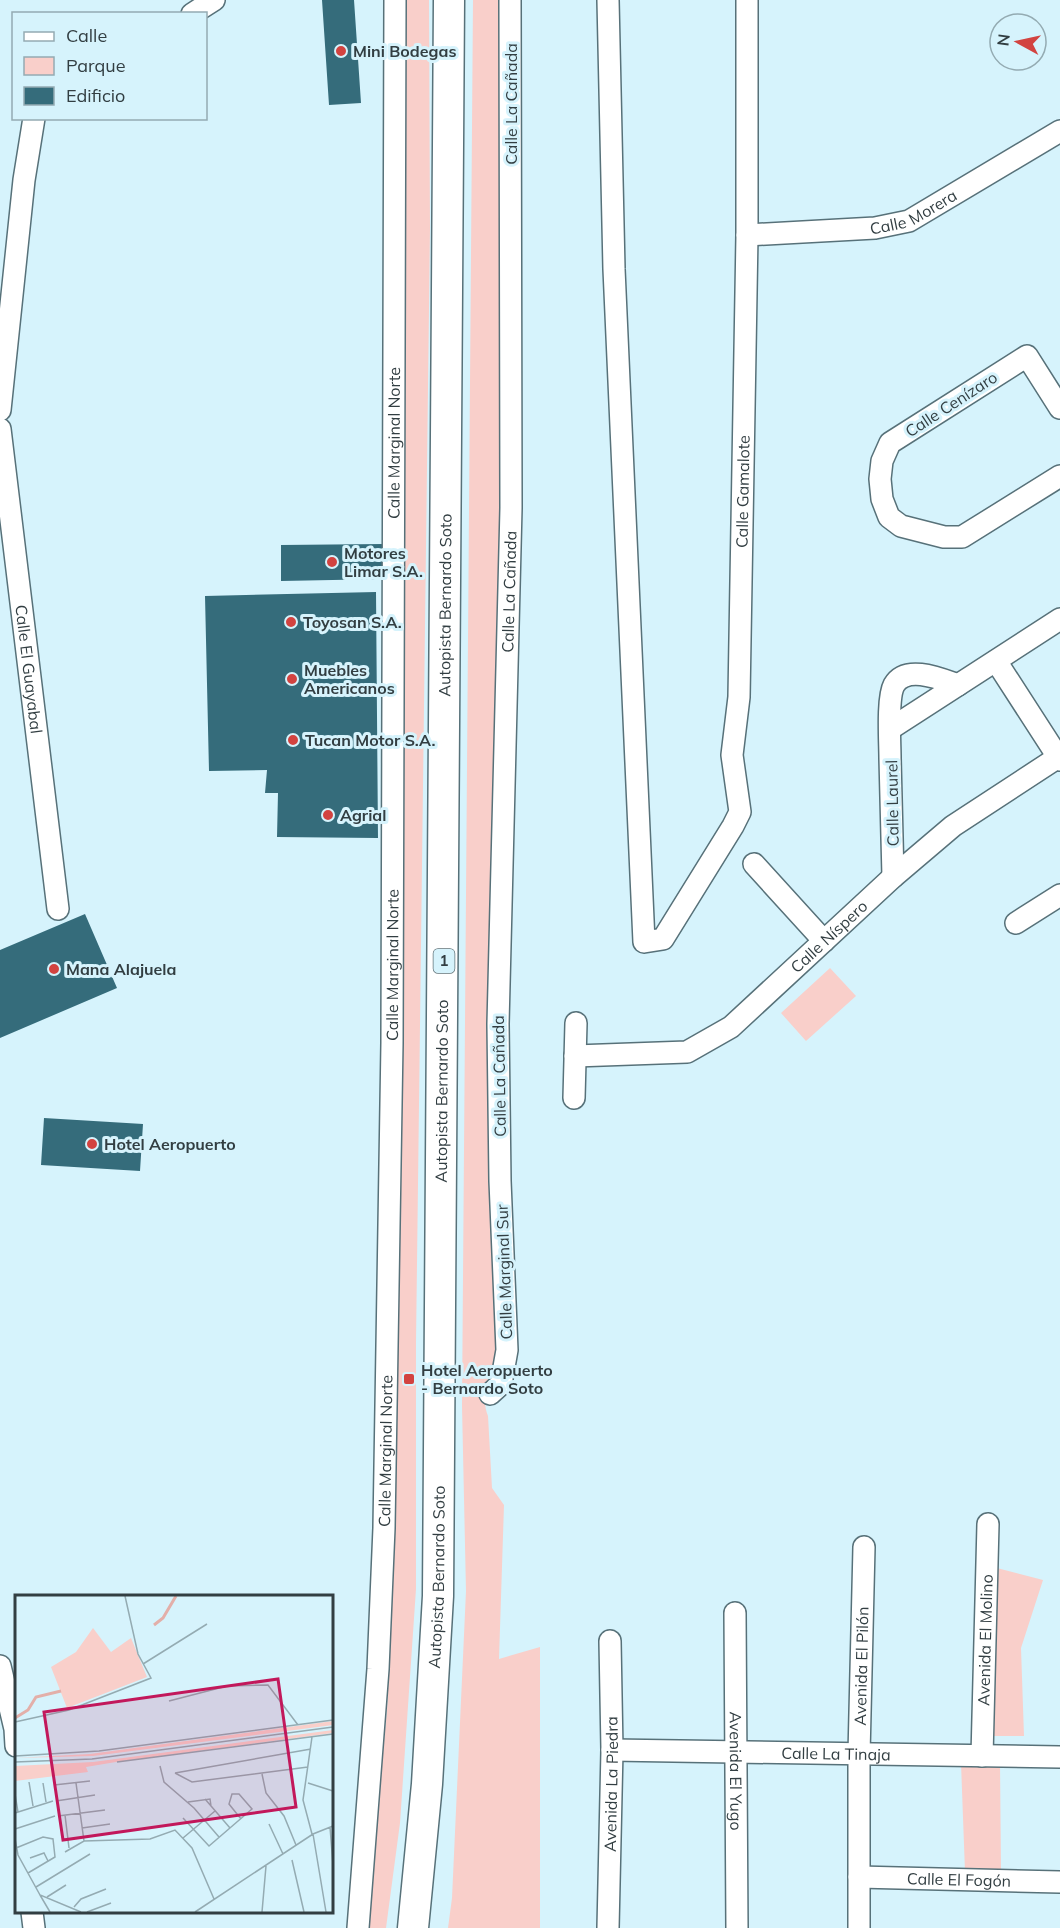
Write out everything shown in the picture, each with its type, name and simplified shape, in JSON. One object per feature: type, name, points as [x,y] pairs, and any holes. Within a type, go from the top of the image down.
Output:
[{"type":"highway","name":"Autopista Bernardo Soto","points":[[412,1925],[427,1784],[438,1596],[449,0]]},
{"type":"street","points":[[195,12],[214,0]]},
{"type":"street","name":"Calle Marginal Norte","points":[[358,1928],[378,1669],[385,1516],[392,997],[394,0]]},
{"type":"street","name":"Calle La Cañada","points":[[500,1181],[498,1024],[511,508],[510,0]]},
{"type":"street","name":"Calle Gamalote","points":[[608,0],[614,269],[644,942],[663,939],[740,812],[732,755],[739,697],[747,235],[747,0]]},
{"type":"street","points":[[0,410],[24,180],[34,120]]},
{"type":"street","name":"Calle Morera","points":[[747,235],[875,228],[909,221],[1060,130]]},
{"type":"street","name":"Calle Cenízaro","points":[[1060,408],[1027,356],[890,443],[882,461],[880,479],[882,499],[889,517],[901,526],[953,538],[962,537],[1060,476]]},
{"type":"street","name":"Calle El Guayabal","points":[[0,429],[58,909]]},
{"type":"street","points":[[890,729],[1060,619]]},
{"type":"street","points":[[996,661],[1059,758]]},
{"type":"street","name":"Calle Laurel","points":[[893,877],[890,729],[891,696],[894,684],[904,677],[918,675],[938,678],[958,685]]},
{"type":"street","name":"Calle Níspero","points":[[575,1056],[687,1052],[730,1027],[893,877],[953,826],[1059,758]]},
{"type":"street","points":[[754,864],[824,940]]},
{"type":"street","points":[[1016,923],[1060,895]]},
{"type":"street","points":[[574,1098],[576,1023]]},
{"type":"street","name":"Calle Marginal Sur","points":[[490,1394],[501,1384],[507,1350],[500,1181]]},
{"type":"street","name":"Avenida El Molino","points":[[982,1756],[988,1524]]},
{"type":"street","name":"Avenida El Pilón","points":[[859,1928],[864,1546]]},
{"type":"street","name":"Avenida El Yugo","points":[[735,1612],[737,1928]]},
{"type":"street","name":"Avenida La Piedra","points":[[608,1928],[612,1750],[610,1641]]},
{"type":"street","points":[[0,1665],[15,1729]]},
{"type":"street","name":"Calle La Tinaja","points":[[612,1750],[1060,1757]]},
{"type":"street","name":"Calle El Fogón","points":[[859,1877],[1060,1882]]},
{"type":"street","points":[[32,1913],[34,1928]]},
{"type":"green space","points":[[405,0],[429,0],[430,229],[416,1343],[416,1589],[400,1823],[386,1928],[366,1928],[387,1710],[392,1610]]},
{"type":"green space","points":[[473,0],[503,0],[502,1356],[488,1385],[485,1400],[492,1488],[504,1505],[499,1659],[540,1647],[540,1928],[448,1928],[452,1898],[466,1591],[462,1406]]},
{"type":"green space","points":[[830,968],[856,996],[806,1041],[781,1013]]},
{"type":"green space","points":[[993,1567],[1043,1580],[1021,1648],[1024,1736],[989,1736]]},
{"type":"green space","points":[[961,1763],[1000,1763],[1001,1870],[965,1872]]},
{"type":"building","name":"Mini Bodegas","points":[[322,0],[354,0],[361,103],[329,105]]},
{"type":"building","name":"Motores Limar S.A.","points":[[383,544],[384,579],[281,581],[281,545]]},
{"type":"building","points":[[376,592],[378,838],[277,837],[278,793],[265,793],[267,770],[209,771],[205,596]]},
{"type":"building","name":"Mana Alajuela","points":[[85,914],[117,988],[0,1038],[0,950]]},
{"type":"building","name":"Hotel Aeropuerto","points":[[44,1118],[143,1124],[140,1171],[41,1165]]},
{"type":"place","name":"Mini Bodegas","points":[[341,51]]},
{"type":"place","name":"Motores Limar S.A.","points":[[332,562]]},
{"type":"place","name":"Toyosan S.A.","points":[[291,622]]},
{"type":"place","name":"Muebles Americanos","points":[[292,679]]},
{"type":"place","name":"Tucan Motor S.A.","points":[[293,740]]},
{"type":"place","name":"Agrial","points":[[328,815]]},
{"type":"place","name":"Mana Alajuela","points":[[54,969]]},
{"type":"place","name":"Hotel Aeropuerto","points":[[92,1144]]},
{"type":"place","name":"Hotel Aeropuerto - Bernardo Soto","points":[[409,1379]]}]
